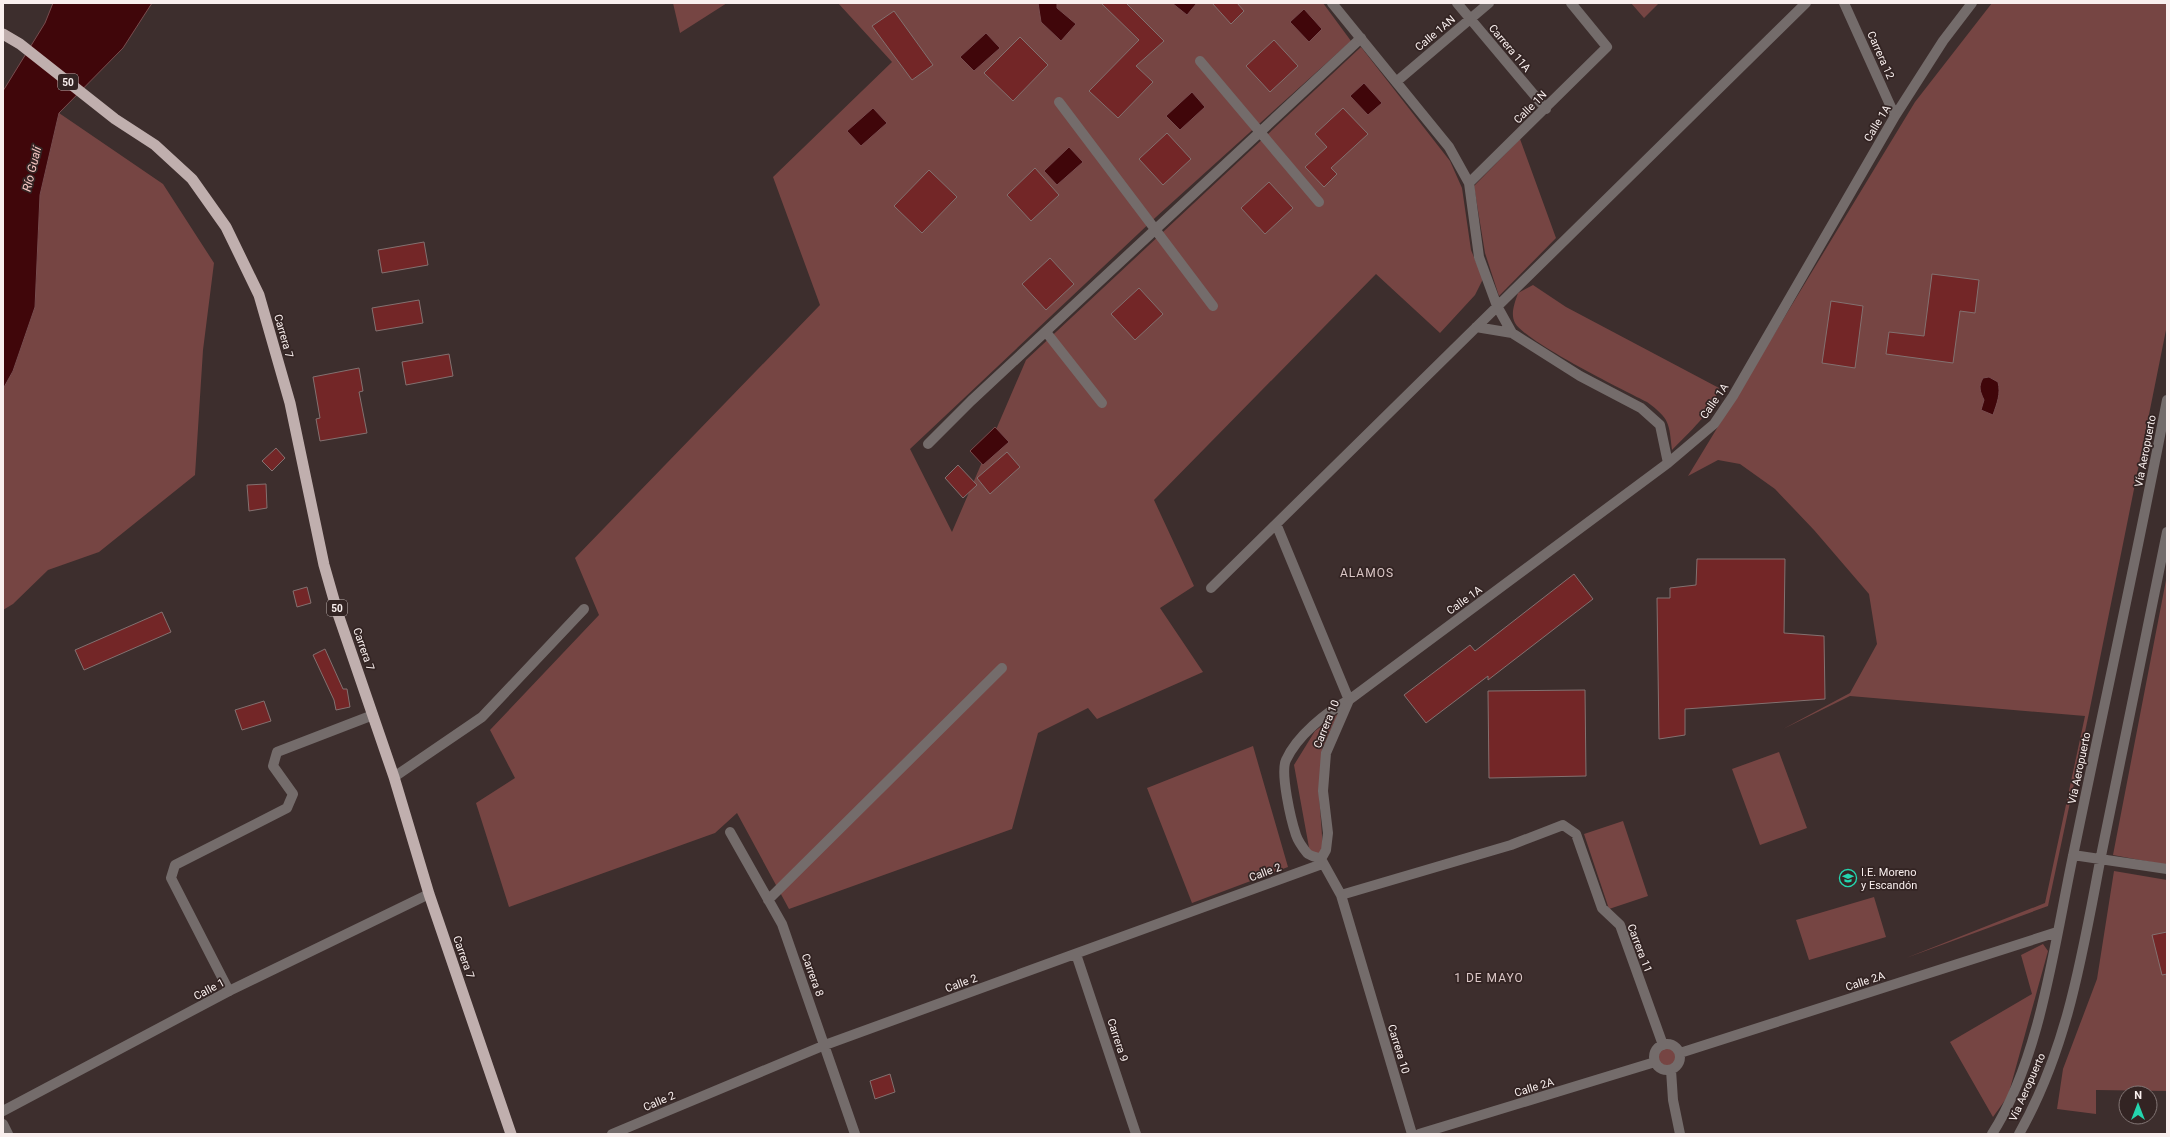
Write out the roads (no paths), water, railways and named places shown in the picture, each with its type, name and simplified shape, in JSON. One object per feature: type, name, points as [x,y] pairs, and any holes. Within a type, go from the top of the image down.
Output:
[{"type":"highway","name":"Carrera 7","points":[[3,34],[20,44],[115,119],[155,145],[192,179],[226,227],[259,295],[290,403],[324,565],[394,777],[429,894],[511,1134]]},
{"type":"street","points":[[1332,3],[1449,147],[1469,183],[1479,257],[1497,306],[1512,333]]},
{"type":"street","name":"Carrera 11A","points":[[1457,3],[1546,109]]},
{"type":"street","name":"Calle 1AN","points":[[1396,82],[1489,3]]},
{"type":"street","name":"Calle 1N","points":[[1469,183],[1546,109],[1607,47],[1571,3]]},
{"type":"street","points":[[1212,588],[1277,526],[1497,306],[1806,3]]},
{"type":"street","name":"Carrera 12","points":[[1844,3],[1895,116]]},
{"type":"street","name":"Calle 1A","points":[[1349,700],[1668,463],[1714,424],[1733,396],[1895,116],[1943,41],[1972,3]]},
{"type":"street","points":[[928,444],[1361,38]]},
{"type":"street","points":[[1200,61],[1319,202]]},
{"type":"street","points":[[1058,102],[1213,306]]},
{"type":"street","points":[[1476,327],[1512,333],[1580,376],[1641,408],[1660,425],[1668,463]]},
{"type":"street","points":[[1046,332],[1102,403]]},
{"type":"street","name":"Vía Aeropuerto","points":[[1992,1134],[2012,1098],[2041,1008],[2131,585],[2167,400]]},
{"type":"street","points":[[1277,526],[1349,700]]},
{"type":"street","name":"Vía Aeropuerto","points":[[2019,1134],[2047,1075],[2068,1015],[2082,963],[2101,859],[2167,532]]},
{"type":"street","points":[[394,777],[482,717],[584,609]]},
{"type":"street","points":[[768,900],[1002,668]]},
{"type":"street","name":"Carrera 10","points":[[1349,700],[1336,707],[1313,725],[1290,752],[1285,762],[1284,776],[1296,836],[1308,855],[1322,861],[1341,895],[1412,1134]]},
{"type":"street","name":"Carrera 10","points":[[1322,861],[1326,850],[1328,833],[1323,791],[1326,753],[1349,700]]},
{"type":"street","points":[[229,991],[171,878],[175,865],[287,808],[293,794],[273,766],[277,752],[373,715]]},
{"type":"street","name":"Carrera 11","points":[[1341,895],[1511,845],[1563,825],[1576,834],[1602,908],[1620,925],[1663,1045]]},
{"type":"street","name":"Carrera 8","points":[[730,832],[782,924],[855,1134]]},
{"type":"street","points":[[2073,855],[2167,869]]},
{"type":"street","name":"Calle 2","points":[[612,1134],[825,1045],[1076,954],[1322,861]]},
{"type":"street","name":"Calle 1","points":[[3,1111],[229,991],[429,894]]},
{"type":"street","name":"Calle 2A","points":[[1680,1053],[2057,932]]},
{"type":"street","name":"Carrera 9","points":[[1076,954],[1136,1134]]},
{"type":"street","points":[[1663,1045],[1670,1045],[1676,1048],[1680,1053],[1680,1060],[1677,1066],[1672,1070],[1665,1070],[1659,1067],[1655,1062],[1654,1055],[1657,1049],[1663,1045]]},
{"type":"street","name":"Calle 2A","points":[[1419,1134],[1655,1062]]},
{"type":"street","points":[[1672,1070],[1673,1100],[1680,1134]]},
{"type":"street","points":[[3,1124],[8,1134]]},
{"type":"water","name":"Río Gualí","points":[[53,3],[152,3],[123,48],[59,113],[40,195],[35,307],[13,371],[3,389],[3,91],[45,23]]},
{"type":"water","points":[[1038,3],[1057,3],[1057,8],[1076,24],[1061,41],[1041,22]]},
{"type":"water","points":[[1172,3],[1197,3],[1187,15]]},
{"type":"water","points":[[1304,9],[1322,29],[1309,42],[1290,22]]},
{"type":"water","points":[[986,33],[1000,48],[974,71],[960,57]]},
{"type":"water","points":[[1364,83],[1382,103],[1368,115],[1350,96]]},
{"type":"water","points":[[1192,92],[1205,107],[1180,130],[1166,116]]},
{"type":"water","points":[[873,108],[887,123],[861,146],[847,131]]},
{"type":"water","points":[[1069,147],[1083,162],[1057,185],[1044,171]]},
{"type":"water","points":[[1989,377],[1998,382],[1999,386],[1998,398],[1993,415],[1981,410],[1984,400],[1980,384],[1983,378]]},
{"type":"water","points":[[995,427],[1009,442],[983,465],[970,451]]},
{"type":"place","name":"I.E. Moreno y Escandón","points":[[1848,878]]},
{"type":"district","name":"ALAMOS","points":[[1367,573]]},
{"type":"district","name":"1 DE MAYO","points":[[1489,978]]}]
